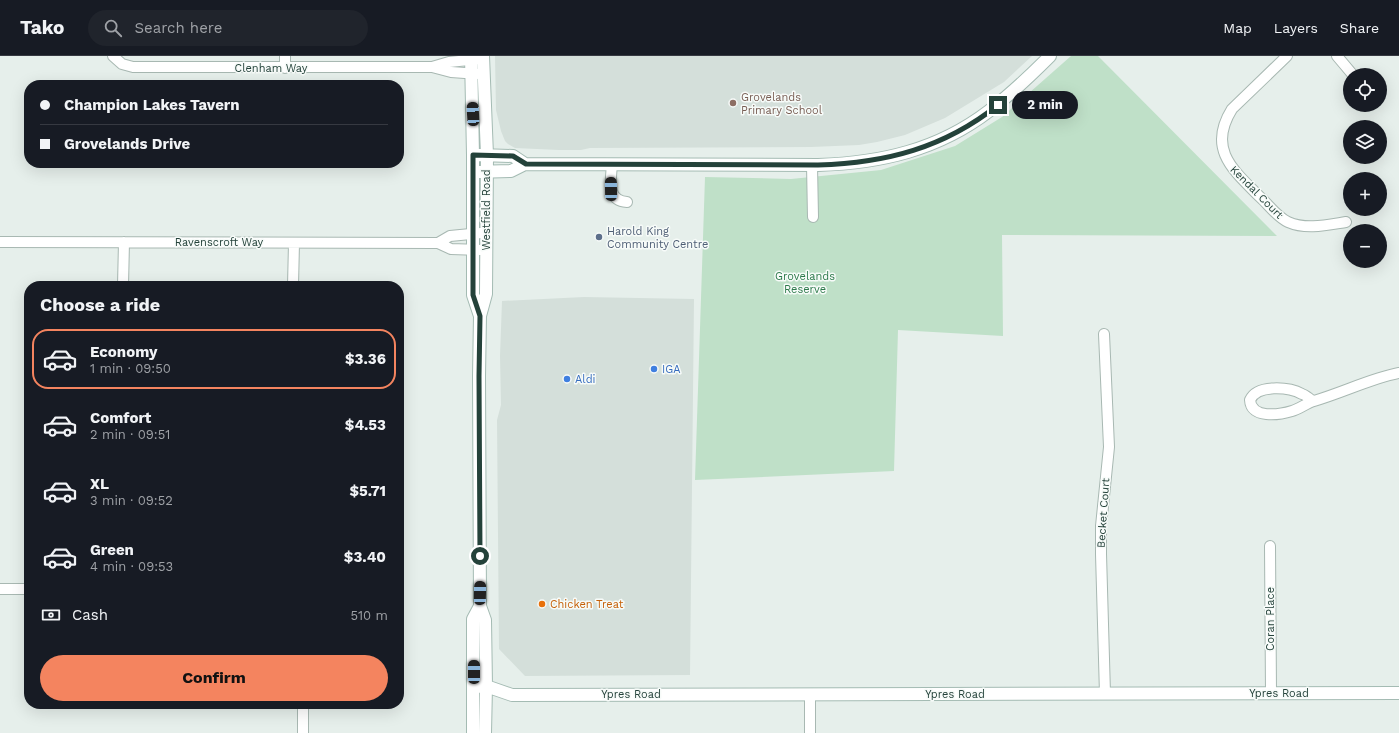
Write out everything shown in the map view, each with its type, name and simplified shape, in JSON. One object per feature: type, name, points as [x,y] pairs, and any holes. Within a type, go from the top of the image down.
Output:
[{"type":"street","name":"Clenham Way","points":[[113,56],[122,64],[130,66],[285,68],[432,67],[451,72],[483,74]]},
{"type":"street","points":[[285,56],[285,68]]},
{"type":"street","points":[[474,172],[511,171],[526,164],[812,165],[872,161],[931,145],[953,134],[988,112],[1017,88],[1050,56]]},
{"type":"street","name":"Kendal Court","points":[[1286,56],[1232,109],[1222,130],[1221,141],[1224,151],[1232,169],[1280,216],[1288,221],[1296,224],[1313,226],[1346,222]]},
{"type":"street","points":[[1336,56],[1347,68]]},
{"type":"street","name":"Clenham Way","points":[[432,67],[450,62],[477,58]]},
{"type":"street","name":"Westfield Road","points":[[477,58],[483,74],[487,155],[480,250],[473,295],[480,316],[480,606],[473,619],[480,686],[480,704],[485,733]]},
{"type":"street","name":"Westfield Road","points":[[477,58],[470,74],[474,172],[480,234]]},
{"type":"street","points":[[473,155],[513,156],[526,164]]},
{"type":"street","points":[[612,164],[611,189],[613,195],[621,202],[627,202]]},
{"type":"street","points":[[812,165],[813,216]]},
{"type":"street","name":"Ravenscroft Way","points":[[0,242],[438,242],[450,236],[480,234]]},
{"type":"street","points":[[124,242],[124,281]]},
{"type":"street","name":"Ravenscroft Way","points":[[438,242],[451,249],[480,250]]},
{"type":"street","points":[[293,281],[294,243]]},
{"type":"street","name":"Becket Court","points":[[1104,334],[1108,447],[1100,554],[1105,694]]},
{"type":"street","points":[[1312,401],[1302,394],[1283,389],[1258,391],[1251,397],[1250,400],[1252,408],[1257,412],[1275,414],[1291,412],[1312,401],[1329,397],[1399,373]]},
{"type":"street","name":"Coran Place","points":[[1270,546],[1271,693]]},
{"type":"street","points":[[0,589],[24,589]]},
{"type":"street","name":"Ypres Road","points":[[480,686],[512,695]]},
{"type":"street","name":"Ypres Road","points":[[480,704],[512,695],[1399,693]]},
{"type":"street","points":[[810,694],[810,733]]},
{"type":"street","name":"Westfield Road","points":[[473,733],[480,704]]},
{"type":"street","points":[[303,709],[303,733]]},
{"type":"shaded area","name":"Grovelands Primary School","points":[[495,56],[1032,56],[1004,82],[945,118],[905,135],[877,142],[859,145],[811,147],[590,148],[581,150],[559,150],[515,148],[505,141],[496,110]]},
{"type":"shaded area","points":[[584,297],[694,299],[690,675],[525,676],[499,649],[497,420],[501,405],[500,356],[502,301]]},
{"type":"green space","name":"Grovelands Reserve","points":[[1071,56],[1098,56],[1277,236],[1002,235],[1003,336],[898,330],[894,471],[695,480],[705,177],[791,179],[881,170],[955,146],[1002,117]]},
{"type":"place","name":"Grovelands Primary School","points":[[733,103]]},
{"type":"place","name":"Harold King Community Centre","points":[[599,237]]},
{"type":"place","name":"IGA","points":[[654,369]]},
{"type":"place","name":"Aldi","points":[[567,379]]},
{"type":"place","name":"Chicken Treat","points":[[542,604]]},
{"type":"route","points":[[480,556],[480,316],[473,295],[473,155],[513,156],[526,164],[818,165],[861,162],[885,158],[931,145],[968,126],[998,105]]}]
